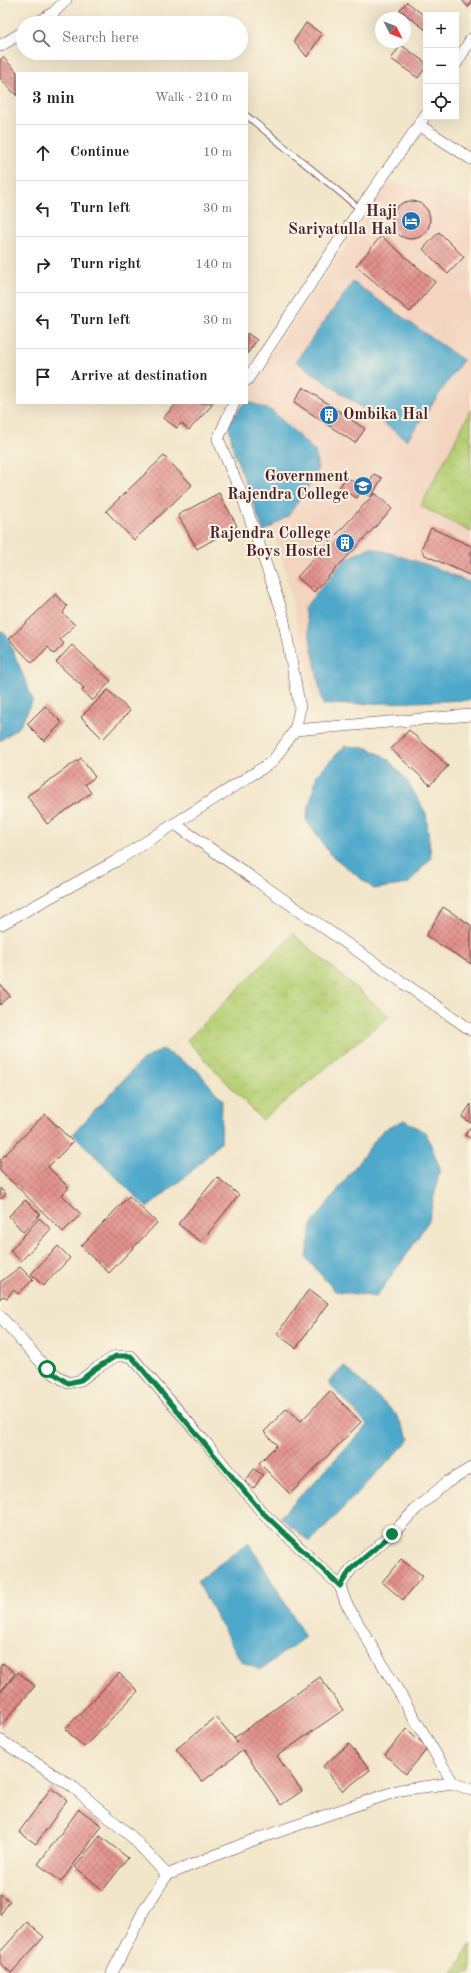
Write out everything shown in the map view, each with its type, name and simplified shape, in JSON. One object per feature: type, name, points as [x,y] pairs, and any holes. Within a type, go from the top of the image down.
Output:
[{"type":"street","points":[[48,16],[66,0]]},
{"type":"street","points":[[0,46],[16,36]]},
{"type":"street","points":[[459,59],[471,39]]},
{"type":"street","points":[[248,378],[360,209],[423,119]]},
{"type":"street","points":[[419,125],[471,159]]},
{"type":"street","points":[[0,925],[116,861],[272,762],[295,730],[300,708],[282,611],[240,490],[218,439],[234,404]]},
{"type":"street","points":[[295,730],[471,715]]},
{"type":"street","points":[[175,824],[471,1030]]},
{"type":"street","points":[[0,1316],[47,1369],[68,1383],[81,1380],[116,1356],[131,1356],[261,1511],[340,1586],[346,1603],[453,1783]]},
{"type":"street","points":[[340,1586],[351,1569],[392,1534],[416,1509],[446,1483],[471,1468]]},
{"type":"street","points":[[0,1740],[73,1787],[133,1838],[167,1875]]},
{"type":"street","points":[[112,1973],[144,1910],[167,1875],[248,1842],[400,1790],[453,1783],[471,1790]]},
{"type":"lane","points":[[248,117],[360,209]]},
{"type":"shaded area","name":"Government Rajendra College","points":[[390,181],[471,202],[471,691],[314,699],[282,558],[229,415],[236,404],[248,404],[248,387]]},
{"type":"green space","points":[[471,410],[471,532],[421,506]]},
{"type":"green space","points":[[293,934],[389,1016],[262,1120],[187,1040]]},
{"type":"green space","points":[[471,1944],[471,1973],[453,1973]]},
{"type":"water","points":[[353,282],[463,360],[407,440],[296,361]]},
{"type":"water","points":[[248,401],[272,411],[315,451],[318,471],[289,515],[264,532],[233,450],[229,424],[243,404],[248,404]]},
{"type":"water","points":[[370,547],[431,566],[471,583],[471,700],[323,705],[304,608],[346,559]]},
{"type":"water","points":[[0,630],[7,636],[33,700],[20,726],[0,741]]},
{"type":"water","points":[[345,746],[368,748],[387,758],[407,781],[426,813],[431,858],[408,884],[374,889],[331,855],[306,820],[317,774]]},
{"type":"water","points":[[162,1049],[197,1070],[222,1100],[221,1142],[192,1171],[147,1208],[73,1134],[140,1062]]},
{"type":"water","points":[[404,1120],[426,1133],[440,1168],[429,1220],[408,1253],[376,1297],[335,1291],[306,1258],[312,1224],[382,1131]]},
{"type":"water","points":[[344,1366],[395,1413],[410,1439],[310,1542],[280,1517],[368,1425],[328,1383]]},
{"type":"water","points":[[249,1542],[305,1637],[260,1670],[241,1661],[197,1581]]},
{"type":"building","points":[[462,0],[471,0],[471,4],[468,7]]},
{"type":"building","points":[[407,2],[423,15],[423,28],[411,18],[411,12],[403,12],[400,10]]},
{"type":"building","points":[[306,23],[322,34],[307,57],[294,41]]},
{"type":"building","points":[[399,48],[405,48],[423,61],[423,71],[418,78],[391,59]]},
{"type":"building","points":[[3,57],[17,72],[16,95],[0,78],[0,60]]},
{"type":"building","name":"Haji Sariyatulla Hal","points":[[407,201],[415,201],[422,204],[427,209],[430,220],[427,231],[422,236],[415,239],[407,239],[400,236],[395,231],[392,224],[392,216],[395,209],[400,204]]},
{"type":"building","points":[[439,232],[464,257],[448,274],[423,249]]},
{"type":"building","points":[[381,236],[435,282],[410,312],[356,266]]},
{"type":"building","points":[[248,334],[257,340],[248,353]]},
{"type":"building","name":"Ombika Hal","points":[[303,387],[365,429],[355,443],[294,402]]},
{"type":"building","points":[[176,404],[213,404],[189,430],[181,423],[177,428],[163,418]]},
{"type":"building","points":[[164,456],[192,485],[134,540],[106,511]]},
{"type":"building","points":[[374,474],[382,478],[371,497],[364,493]]},
{"type":"building","points":[[346,477],[363,487],[357,498],[339,488]]},
{"type":"building","points":[[219,493],[237,526],[197,549],[178,515]]},
{"type":"building","name":"Rajendra College Boys Hostel","points":[[375,493],[392,509],[314,592],[297,577]]},
{"type":"building","points":[[431,528],[471,546],[471,576],[425,555],[421,549]]},
{"type":"building","points":[[56,594],[67,606],[63,613],[75,625],[60,639],[64,644],[54,654],[48,647],[32,663],[9,639]]},
{"type":"building","points":[[72,645],[111,681],[92,701],[82,691],[84,688],[56,662]]},
{"type":"building","points":[[108,690],[130,711],[103,739],[81,717]]},
{"type":"building","points":[[45,706],[62,723],[44,741],[27,724]]},
{"type":"building","points":[[409,730],[448,766],[430,785],[391,749]]},
{"type":"building","points":[[81,758],[95,777],[85,784],[91,793],[47,824],[27,796]]},
{"type":"building","points":[[443,907],[471,925],[471,964],[426,936]]},
{"type":"building","points":[[0,984],[10,996],[0,1005]]},
{"type":"building","points":[[471,1104],[471,1123],[462,1117]]},
{"type":"building","points":[[45,1114],[73,1142],[48,1167],[69,1188],[62,1195],[81,1214],[63,1232],[0,1170],[0,1160]]},
{"type":"building","points":[[471,1126],[471,1139],[465,1135]]},
{"type":"building","points":[[217,1177],[239,1195],[201,1242],[178,1224]]},
{"type":"building","points":[[0,1188],[6,1194],[1,1199],[0,1198]]},
{"type":"building","points":[[129,1196],[157,1223],[109,1273],[81,1246]]},
{"type":"building","points":[[25,1200],[40,1214],[23,1232],[9,1216]]},
{"type":"building","points":[[39,1218],[51,1229],[21,1261],[10,1251]]},
{"type":"building","points":[[58,1246],[70,1258],[43,1286],[31,1274]]},
{"type":"building","points":[[20,1267],[33,1280],[18,1294],[13,1290],[7,1298],[3,1296],[0,1299],[0,1282]]},
{"type":"building","points":[[309,1289],[328,1303],[296,1348],[277,1334]]},
{"type":"building","points":[[330,1391],[361,1422],[290,1494],[259,1463],[277,1445],[264,1432],[287,1408],[301,1421]]},
{"type":"building","points":[[254,1469],[263,1475],[254,1488],[245,1482]]},
{"type":"building","points":[[401,1559],[423,1576],[403,1600],[382,1582]]},
{"type":"building","points":[[3,1663],[15,1673],[0,1692],[0,1667]]},
{"type":"building","points":[[18,1672],[35,1686],[0,1727],[0,1693]]},
{"type":"building","points":[[119,1673],[138,1691],[84,1747],[65,1729]]},
{"type":"building","points":[[320,1677],[343,1710],[277,1756],[302,1791],[281,1805],[243,1750],[202,1782],[176,1749],[216,1717],[237,1742],[234,1738]]},
{"type":"building","points":[[407,1729],[428,1748],[406,1774],[385,1755]]},
{"type":"building","points":[[349,1744],[370,1770],[343,1791],[323,1766]]},
{"type":"building","points":[[51,1788],[67,1800],[36,1844],[19,1832]]},
{"type":"building","points":[[79,1809],[102,1826],[61,1882],[38,1864]]},
{"type":"building","points":[[100,1836],[128,1858],[103,1890],[75,1867]]},
{"type":"building","points":[[0,1894],[10,1901],[0,1915]]},
{"type":"building","points":[[27,1922],[44,1937],[11,1973],[0,1963],[0,1952]]},
{"type":"place","name":"Haji Sariyatulla Hal","points":[[411,221]]},
{"type":"place","name":"Ombika Hal","points":[[329,415]]},
{"type":"place","name":"Government Rajendra College","points":[[363,486]]},
{"type":"place","name":"Rajendra College Boys Hostel","points":[[345,543]]},
{"type":"route","points":[[47,1369],[68,1383],[81,1380],[116,1356],[131,1356],[206,1443],[261,1511],[340,1586],[351,1569],[392,1534]]}]
